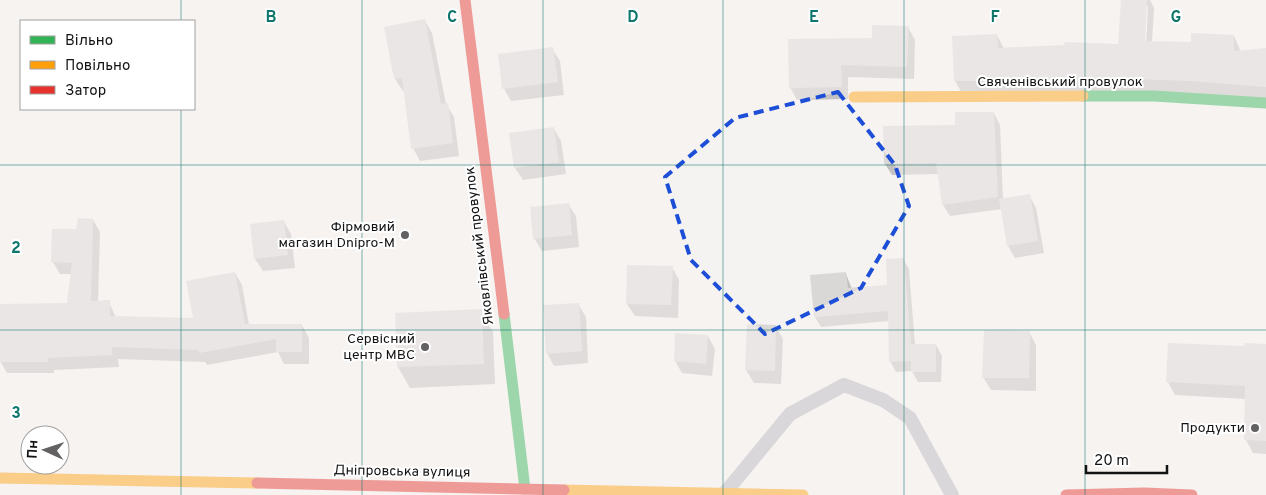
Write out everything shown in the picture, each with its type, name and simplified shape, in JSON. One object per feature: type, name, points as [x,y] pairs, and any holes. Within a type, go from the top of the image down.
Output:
[{"type":"main road","name":"Яковлівський провулок","points":[[465,0],[525,489]]},
{"type":"main road","name":"Свяченівський провулок","points":[[854,97],[1154,96],[1266,103]]},
{"type":"main road","name":"Дніпровська вулиця","points":[[0,478],[803,495]]},
{"type":"main road","points":[[1066,495],[1192,495]]},
{"type":"lane","points":[[724,493],[790,414],[844,385],[883,400],[910,418],[952,495]]},
{"type":"highlighted area","points":[[838,92],[895,165],[909,206],[861,288],[765,334],[691,260],[665,177],[735,118]]},
{"type":"building","points":[[1121,0],[1147,0],[1145,41],[1191,42],[1191,33],[1234,35],[1234,51],[1266,48],[1266,87],[1190,81],[1104,78],[1104,81],[954,81],[952,36],[997,34],[998,48],[1064,45],[1065,42],[1118,44]]},
{"type":"building","points":[[425,19],[441,104],[448,103],[453,143],[411,149],[402,78],[394,79],[384,27]]},
{"type":"building","points":[[872,25],[909,26],[907,67],[841,65],[842,87],[789,88],[788,39],[872,38]]},
{"type":"building","points":[[553,47],[558,82],[502,89],[498,54]]},
{"type":"building","points":[[955,112],[994,112],[998,197],[942,205],[936,163],[884,164],[883,126],[955,125]]},
{"type":"building","points":[[554,127],[559,162],[514,168],[509,133]]},
{"type":"building","points":[[1030,194],[1038,241],[1007,246],[999,199]]},
{"type":"building","points":[[569,203],[572,235],[533,239],[530,207]]},
{"type":"building","points":[[78,218],[93,219],[91,301],[110,300],[110,316],[193,318],[186,281],[235,272],[245,324],[302,324],[302,352],[276,352],[276,339],[199,353],[198,350],[112,347],[112,355],[48,358],[48,362],[0,362],[0,304],[67,303],[72,263],[51,262],[52,229],[76,229]]},
{"type":"building","points":[[284,220],[288,255],[254,259],[250,224]]},
{"type":"building","points":[[904,258],[911,344],[936,344],[936,372],[911,372],[911,361],[889,362],[888,311],[814,317],[810,275],[846,272],[848,288],[887,285],[886,259]]},
{"type":"building","points":[[627,265],[673,266],[671,305],[626,304]]},
{"type":"building","points":[[579,303],[582,351],[546,354],[543,305]]},
{"type":"building","points":[[482,309],[484,364],[397,367],[395,313]]},
{"type":"building","points":[[747,324],[776,325],[775,371],[745,370]]},
{"type":"building","points":[[984,330],[1030,331],[1029,378],[982,378]]},
{"type":"building","points":[[675,333],[708,335],[706,364],[674,361]]},
{"type":"building","points":[[1168,343],[1244,346],[1245,343],[1266,344],[1266,441],[1244,440],[1245,386],[1166,382]]},
{"type":"traffic: fast","points":[[1083,96],[1154,96],[1266,103]]},
{"type":"traffic: fast","points":[[504,314],[525,489]]},
{"type":"traffic: slow","points":[[854,97],[1083,96]]},
{"type":"traffic: slow","points":[[0,478],[257,483]]},
{"type":"traffic: slow","points":[[564,490],[803,495]]},
{"type":"traffic: jam","points":[[465,0],[504,314]]},
{"type":"traffic: jam","points":[[257,483],[564,490]]},
{"type":"traffic: jam","points":[[1066,495],[1144,493],[1192,495]]},
{"type":"place","name":"Фірмовий магазин Dnipro-M","points":[[405,235]]},
{"type":"place","name":"Сервісний центр МВС","points":[[425,347]]},
{"type":"place","name":"Продукти","points":[[1255,428]]}]
